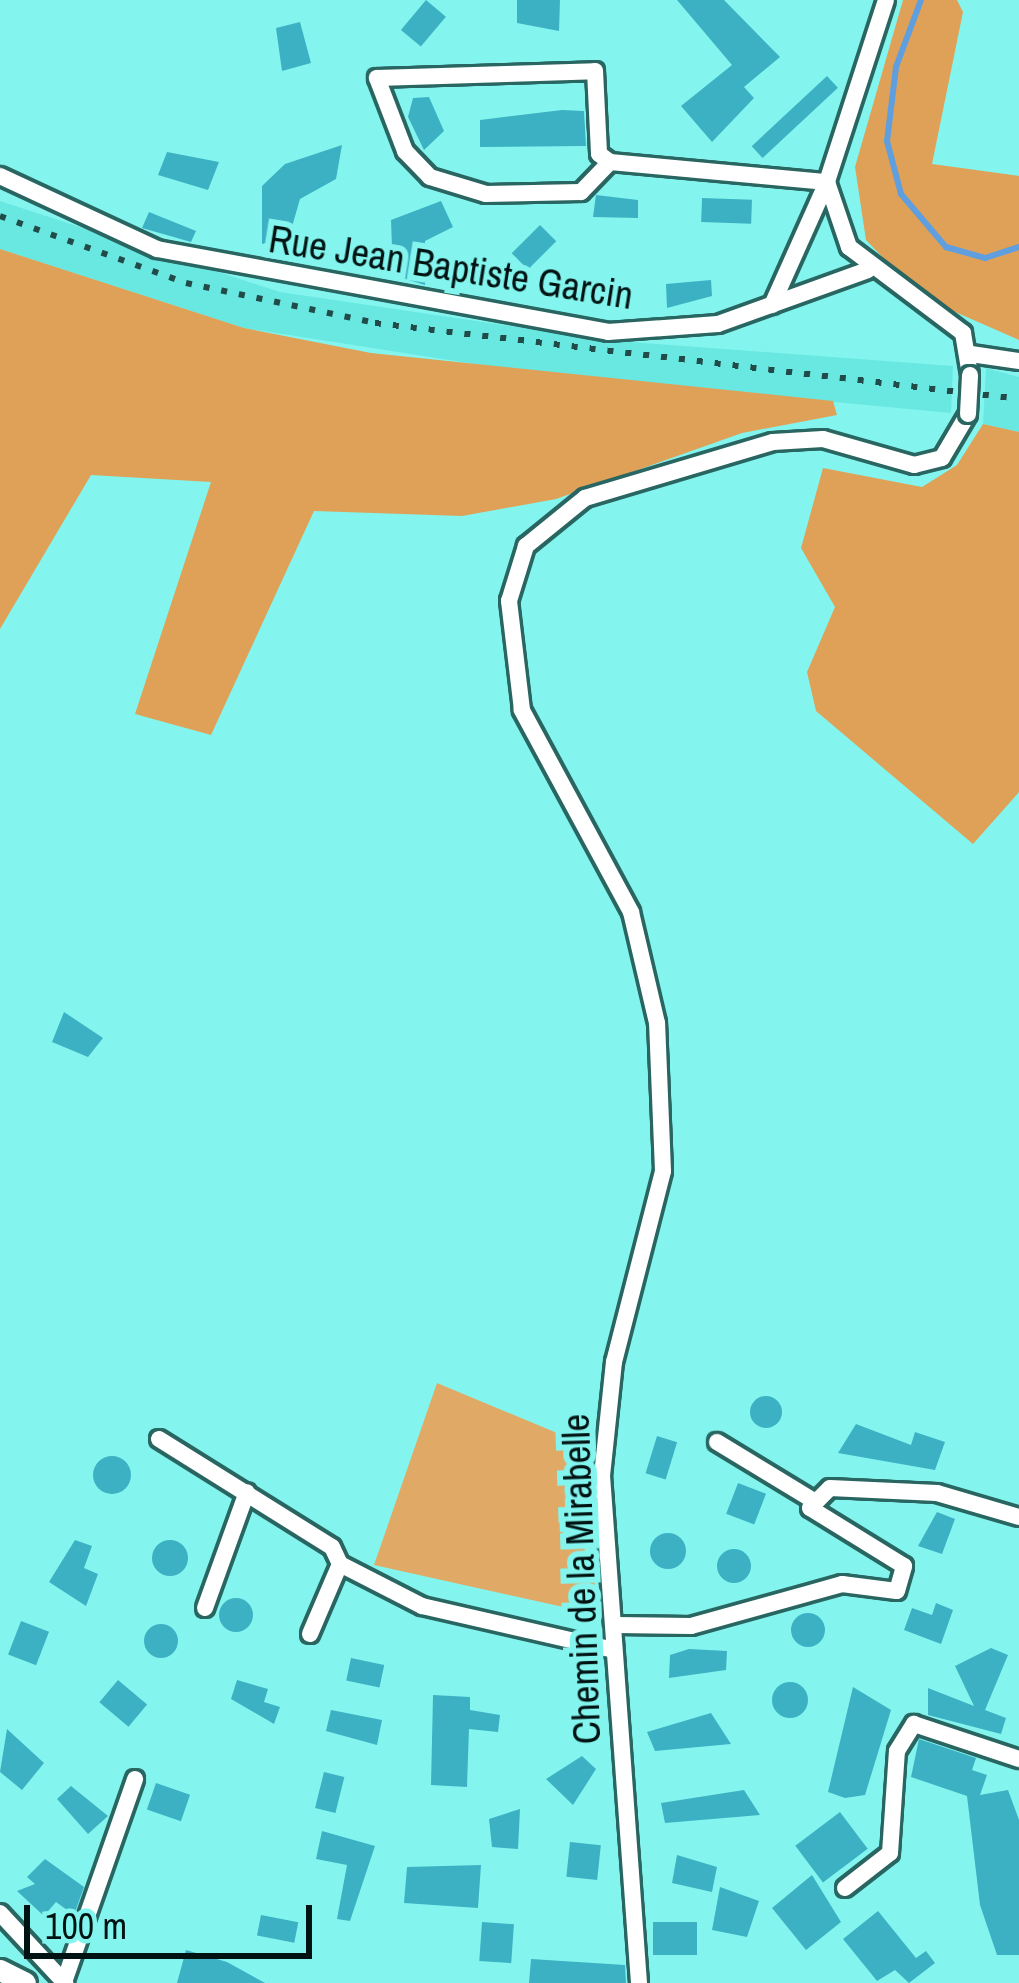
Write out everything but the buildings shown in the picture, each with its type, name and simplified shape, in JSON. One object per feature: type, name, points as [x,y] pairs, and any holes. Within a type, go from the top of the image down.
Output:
[{"type":"street","points":[[772,305],[826,182],[886,0]]},
{"type":"street","points":[[610,162],[580,192],[486,194],[430,177],[405,151],[377,78],[595,71],[599,154],[610,162],[826,182]]},
{"type":"street","name":"Rue Jean Baptiste Garcin","points":[[0,176],[157,249],[482,314],[647,330],[772,305],[868,270]]},
{"type":"street","points":[[826,182],[868,270],[963,333],[971,355],[1019,362]]},
{"type":"street","name":"Chemin de la Mirabelle","points":[[639,1983],[614,1650],[605,1411],[663,1171],[657,1023],[631,912],[522,710],[507,637],[518,569],[556,514],[623,484],[806,440],[914,465],[943,458],[968,414],[971,355]]},
{"type":"street","points":[[159,1439],[332,1547],[340,1564],[422,1606],[614,1650]]},
{"type":"street","points":[[616,1625],[692,1626],[842,1584],[897,1591],[904,1566],[821,1523],[809,1498],[717,1442]]},
{"type":"street","points":[[809,1498],[830,1487],[917,1491],[1019,1517]]},
{"type":"street","points":[[205,1608],[247,1492]]},
{"type":"street","points":[[310,1634],[340,1564]]},
{"type":"street","points":[[845,1888],[890,1852],[897,1751],[914,1724],[1019,1759]]},
{"type":"street","points":[[0,1913],[64,1982],[135,1779]]},
{"type":"street","points":[[0,1970],[25,1983]]},
{"type":"shaded area","points":[[903,0],[957,0],[963,12],[932,164],[1019,176],[1019,340],[921,297],[866,240],[855,167]]},
{"type":"shaded area","points":[[0,201],[280,292],[604,340],[953,366],[951,413],[538,374],[244,328],[0,249]]},
{"type":"shaded area","points":[[0,249],[244,328],[371,353],[833,401],[837,415],[742,433],[556,499],[462,516],[314,511],[211,735],[135,714],[211,482],[91,475],[0,629]]},
{"type":"shaded area","points":[[986,368],[1019,377],[1019,432],[983,424]]},
{"type":"shaded area","points":[[983,424],[1019,432],[1019,792],[973,844],[816,711],[807,672],[835,607],[801,548],[823,468],[922,487],[957,465]]},
{"type":"shaded area","points":[[437,1383],[593,1448],[595,1614],[374,1565]]},
{"type":"waterway","points":[[921,0],[896,67],[887,141],[901,194],[946,247],[985,258],[1019,247]]},
{"type":"railway","points":[[0,216],[186,283],[375,323],[1019,399]]}]
